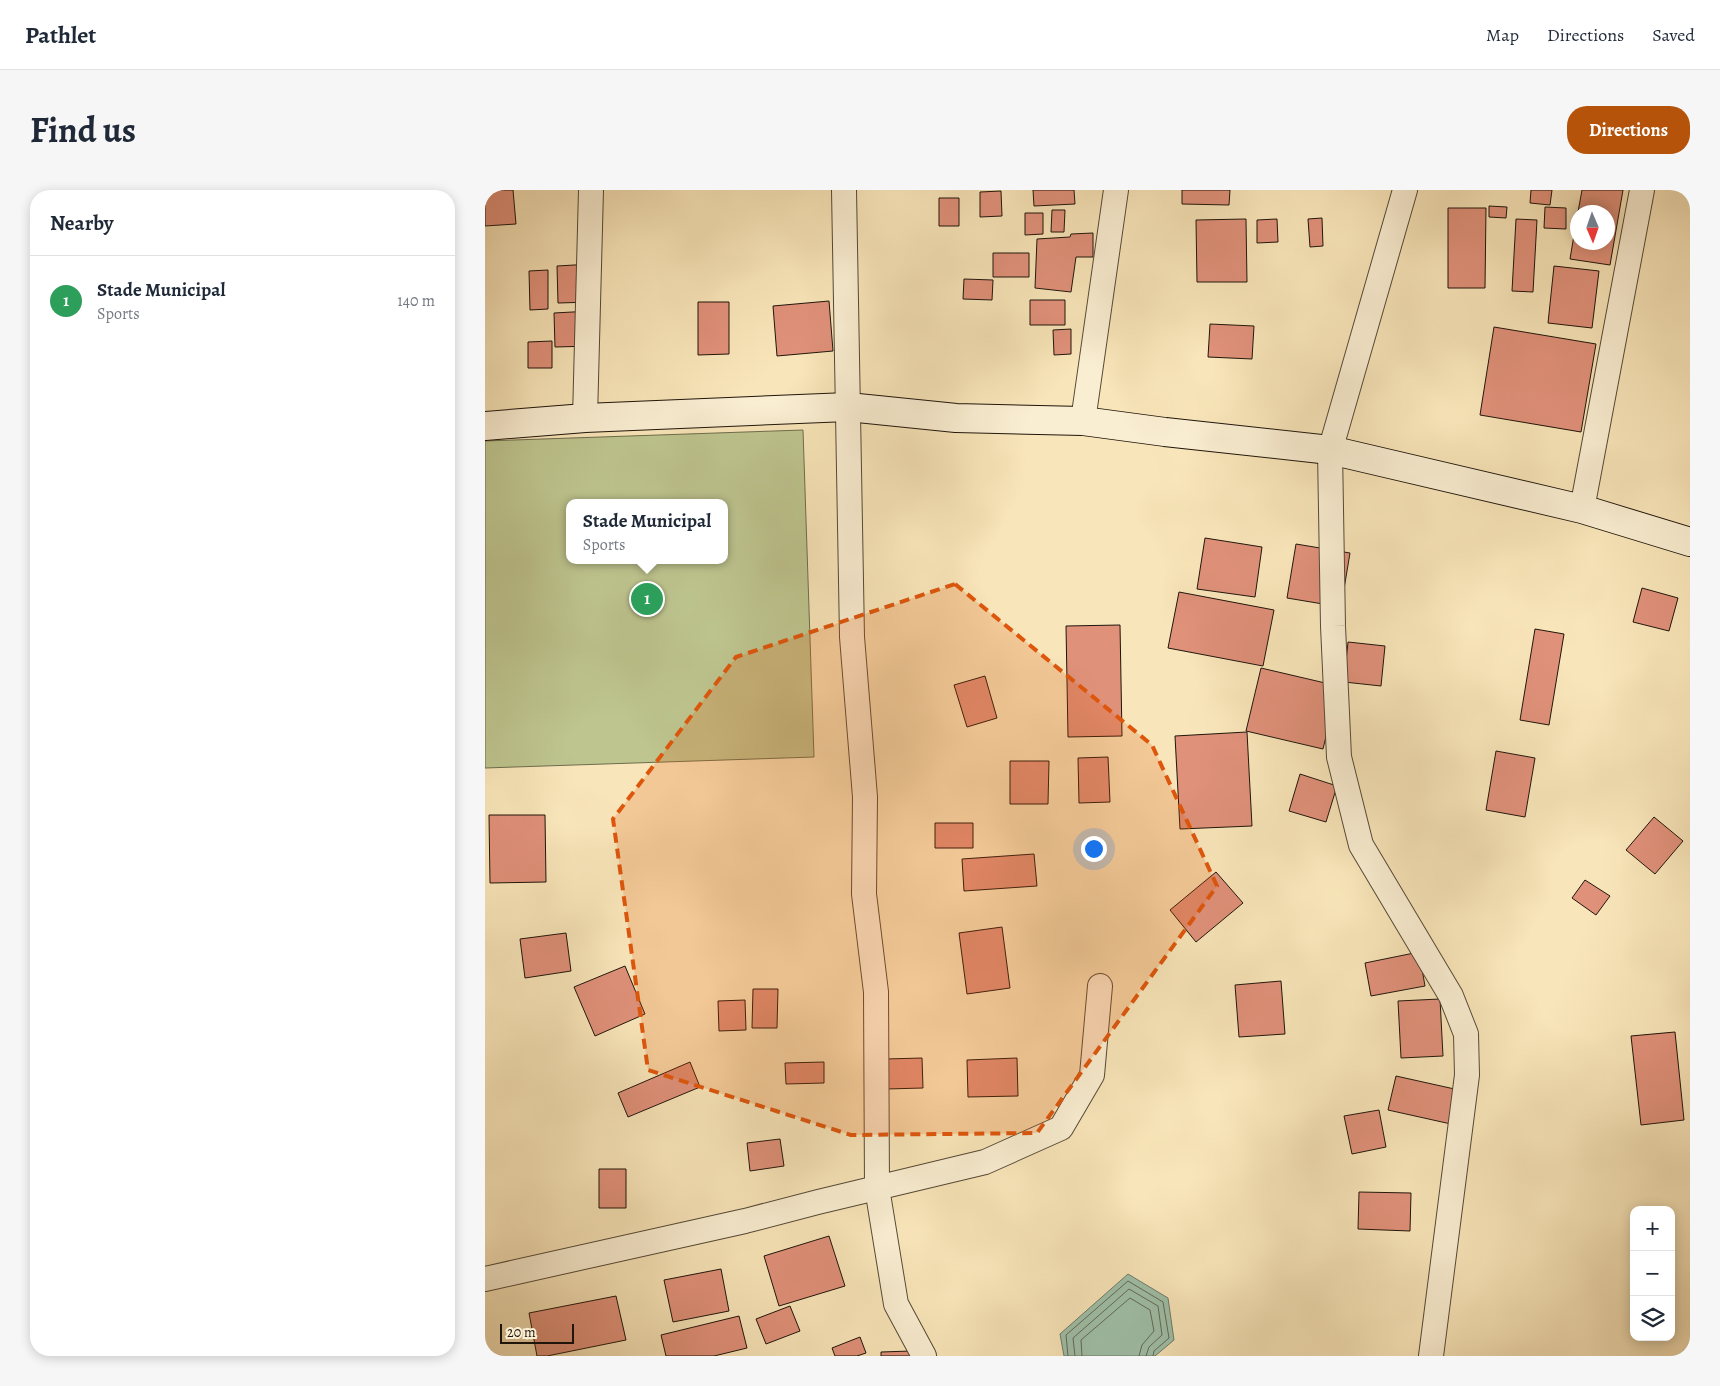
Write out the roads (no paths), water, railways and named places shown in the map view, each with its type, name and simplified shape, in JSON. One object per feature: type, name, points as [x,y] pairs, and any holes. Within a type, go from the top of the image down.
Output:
[{"type":"street","points":[[585,418],[591,190]]},
{"type":"street","points":[[844,190],[852,637],[865,797],[863,894],[876,992],[877,1188],[896,1304],[924,1356]]},
{"type":"street","points":[[1083,421],[1116,190]]},
{"type":"street","points":[[1405,190],[1330,451],[1333,626],[1339,757],[1361,845],[1451,996],[1466,1034],[1467,1075],[1431,1356]]},
{"type":"street","points":[[1582,509],[1642,190]]},
{"type":"street","points":[[485,426],[585,418],[848,407],[956,418],[1083,421],[1330,451],[1582,509],[1690,542]]},
{"type":"street","points":[[485,1279],[745,1221],[985,1162],[1061,1128],[1092,1074],[1100,986]]},
{"type":"water","points":[[1128,1274],[1168,1298],[1174,1340],[1155,1356],[1064,1356],[1060,1334]]},
{"type":"place","name":"Stade Municipal","points":[[647,599]]}]
